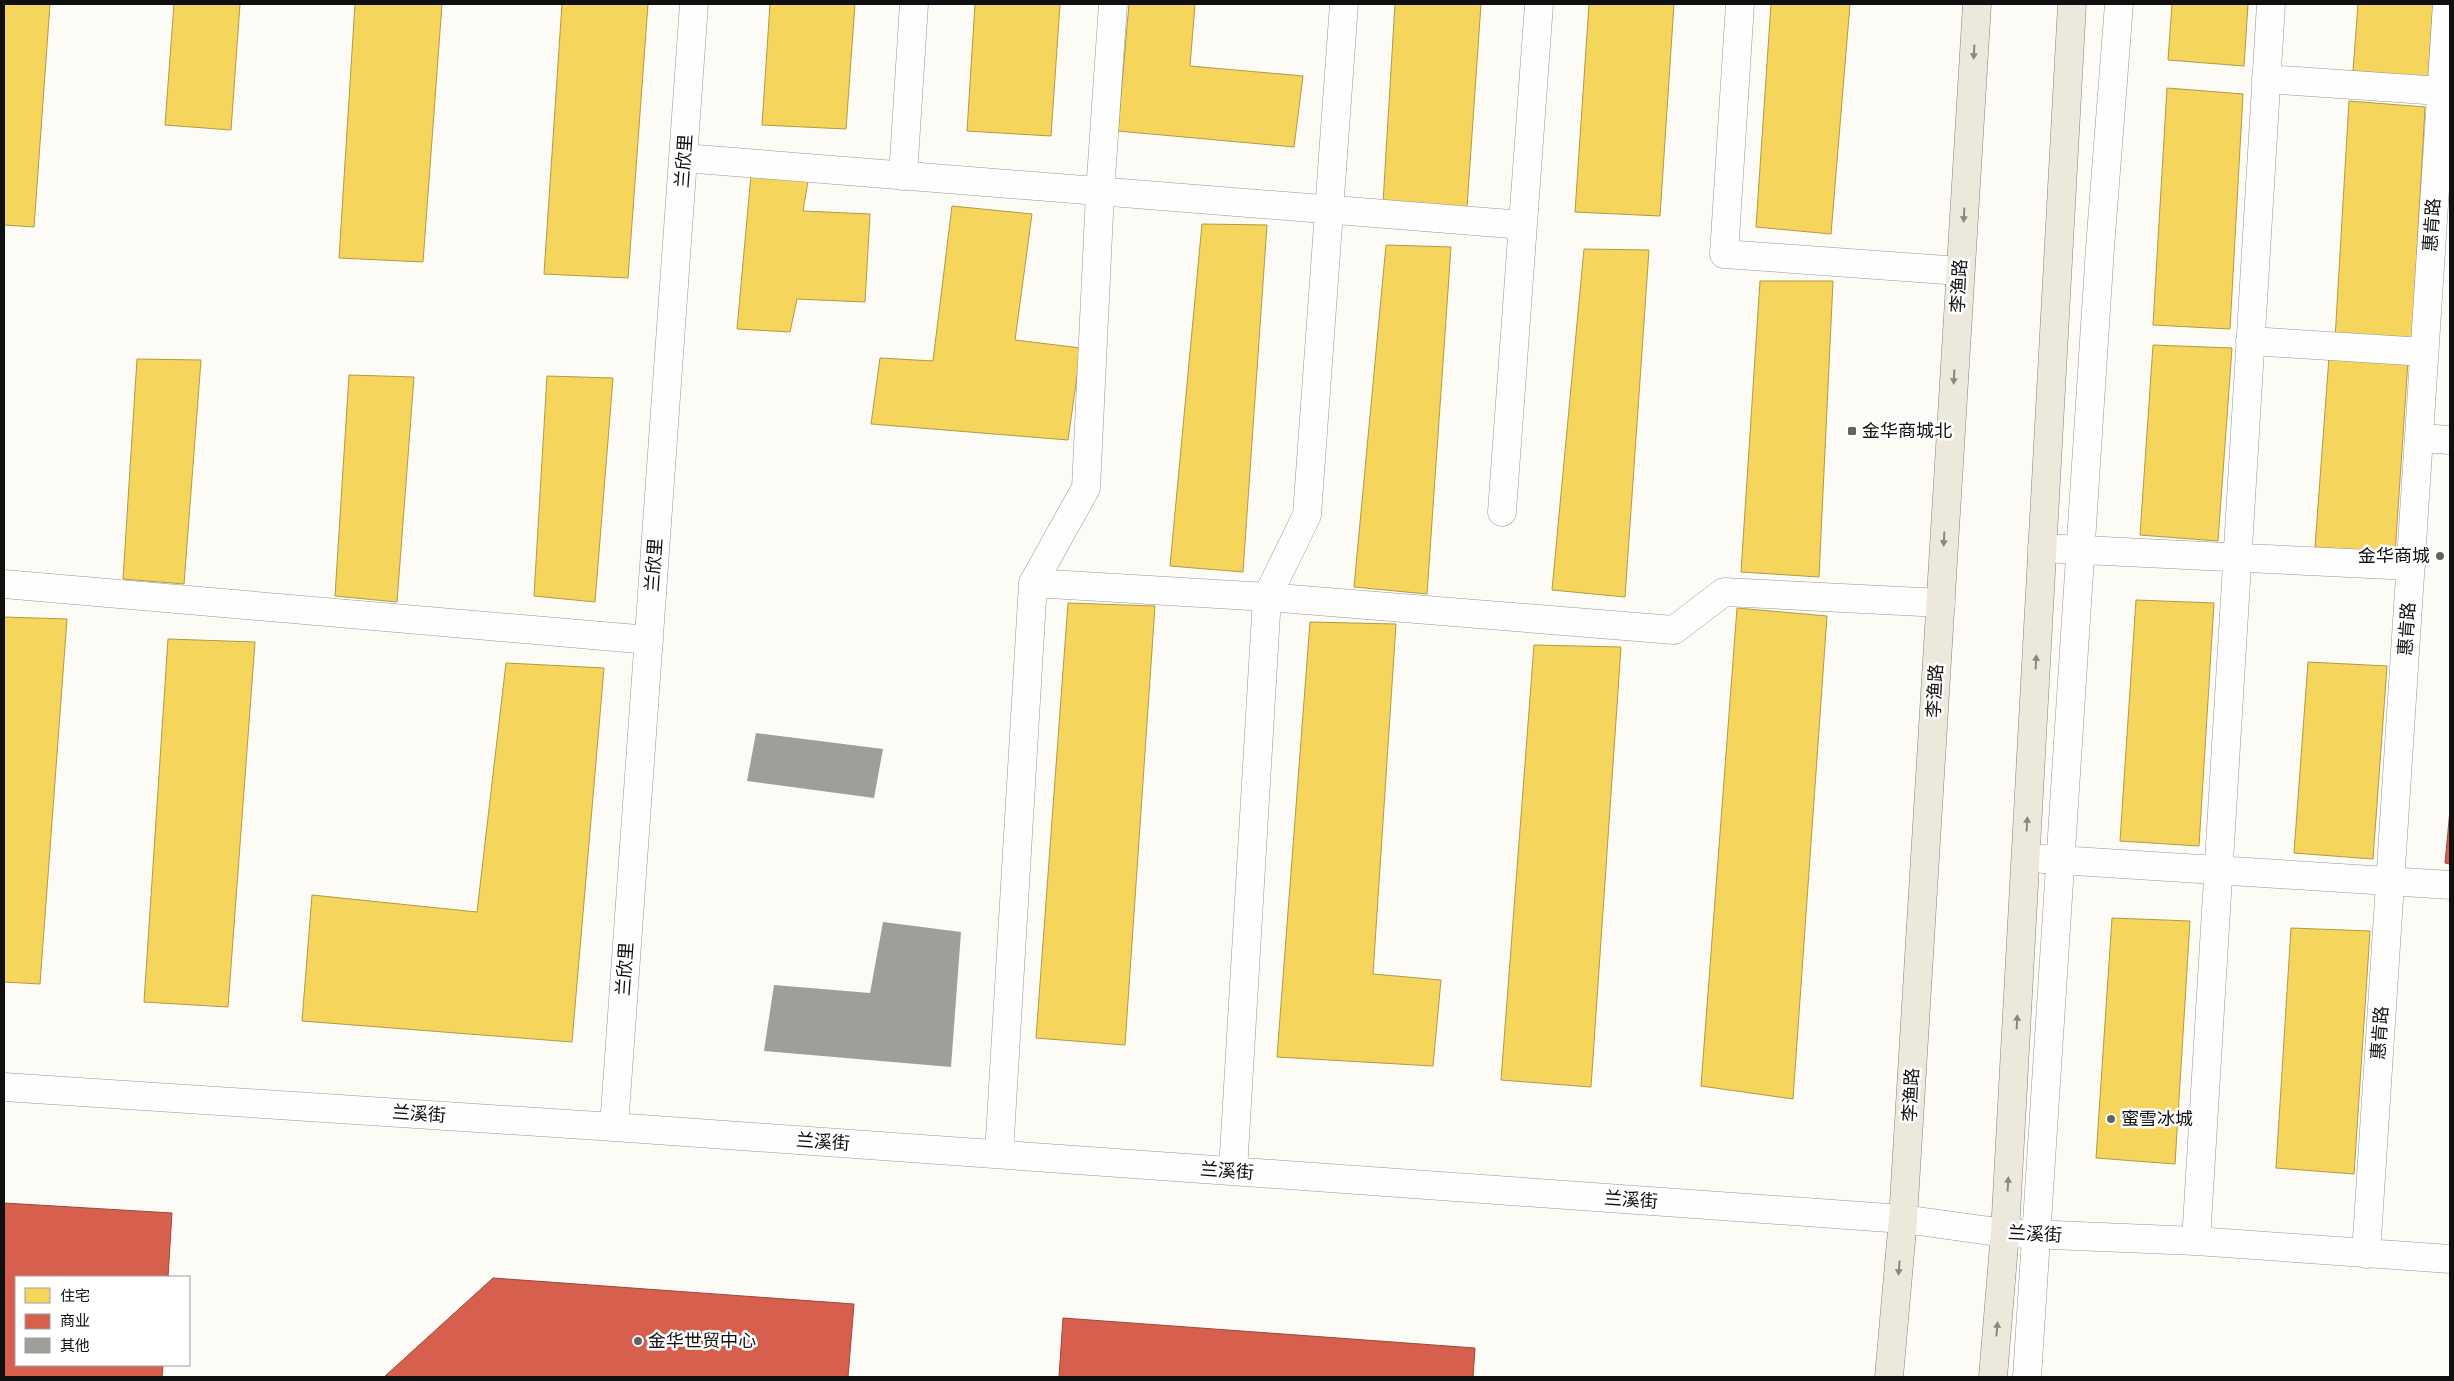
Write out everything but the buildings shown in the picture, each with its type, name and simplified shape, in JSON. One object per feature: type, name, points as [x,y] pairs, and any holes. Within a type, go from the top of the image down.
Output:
[{"type":"main road","name":"李渔路","points":[[1889,1377],[1903,1219],[1977,4]]},
{"type":"main road","points":[[1993,1377],[2005,1233],[2072,4]]},
{"type":"street","name":"兰欣里","points":[[614,1127],[694,4]]},
{"type":"street","points":[[903,176],[914,4]]},
{"type":"street","points":[[999,1154],[1033,583],[1086,488],[1100,192],[1113,4]]},
{"type":"street","points":[[1233,1171],[1267,597],[1307,515],[1344,4]]},
{"type":"street","points":[[1502,512],[1539,4]]},
{"type":"street","points":[[1740,4],[1724,254],[1960,271]]},
{"type":"street","points":[[2027,1377],[2100,248],[2119,4]]},
{"type":"street","points":[[2196,1241],[2271,4]]},
{"type":"street","name":"惠肯路","points":[[2366,1254],[2447,4]]},
{"type":"street","points":[[2266,79],[2441,91]]},
{"type":"street","points":[[684,158],[1523,225]]},
{"type":"street","points":[[2250,341],[2424,352]]},
{"type":"street","points":[[2419,438],[2450,440]]},
{"type":"street","points":[[2042,548],[2411,566]]},
{"type":"street","points":[[1033,583],[1267,597],[1674,630],[1724,592],[1940,603]]},
{"type":"street","points":[[4,584],[649,640]]},
{"type":"street","points":[[2026,858],[2450,885]]},
{"type":"street","name":"兰溪街","points":[[4,1086],[614,1127],[1903,1219],[2005,1233],[2196,1241],[2450,1259]]},
{"type":"place","name":"金华商城北","points":[[1852,431]]},
{"type":"place","name":"金华商城","points":[[2440,556]]},
{"type":"place","name":"蜜雪冰城","points":[[2111,1119]]},
{"type":"place","name":"金华世贸中心","points":[[638,1341]]}]
